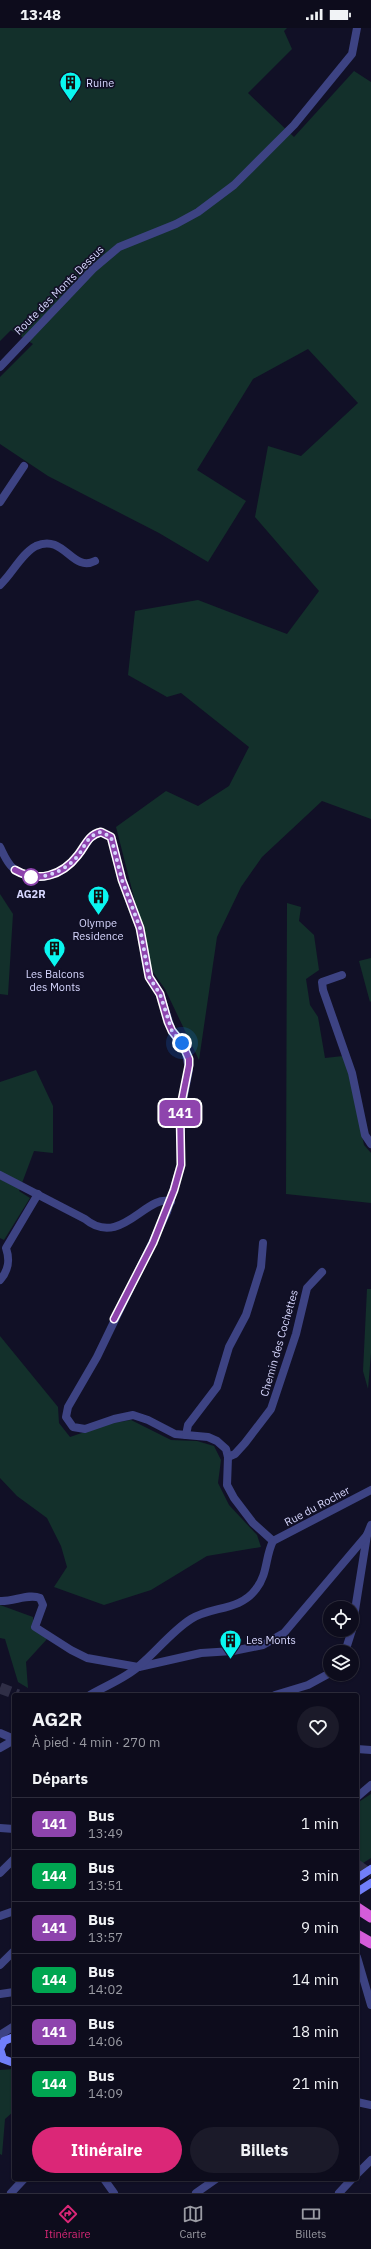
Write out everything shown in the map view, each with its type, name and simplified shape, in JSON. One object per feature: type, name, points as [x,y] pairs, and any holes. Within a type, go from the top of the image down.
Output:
[{"type":"highway","points":[[359,1909],[371,1917]]},
{"type":"highway","points":[[359,1936],[371,1944]]},
{"type":"main road","points":[[359,1877],[371,1869]]},
{"type":"main road","points":[[359,1891],[371,1883]]},
{"type":"main road","points":[[12,2037],[4,2041],[0,2049],[2,2059],[12,2063]]},
{"type":"street","name":"Route des Monts Dessus","points":[[0,367],[88,274],[118,247],[176,224],[198,212],[234,185],[294,125],[352,54],[357,28]]},
{"type":"street","points":[[0,502],[24,466]]},
{"type":"street","points":[[0,585],[28,552],[37,546],[49,544],[63,548],[81,564],[88,565],[95,561]]},
{"type":"street","points":[[0,848],[7,862],[15,870],[30,877],[43,878],[52,875],[73,862],[91,836],[101,832],[111,837],[122,880],[140,928],[149,977],[160,994],[172,1031],[182,1043],[189,1059],[189,1070],[180,1110],[181,1165],[170,1202],[153,1243],[90,1370],[68,1407],[66,1417],[73,1427],[85,1429],[127,1416],[133,1416],[148,1420],[168,1431],[186,1435],[208,1437],[218,1441],[226,1449],[228,1457],[227,1486],[234,1498],[253,1522],[273,1541],[269,1549],[265,1572],[256,1589],[247,1598],[237,1604],[190,1619],[138,1667],[93,1693]]},
{"type":"street","points":[[342,975],[322,982],[323,990],[352,1073],[365,1135],[371,1144]]},
{"type":"street","points":[[0,1175],[85,1219],[92,1225],[112,1227],[127,1222],[157,1202],[164,1200],[170,1202]]},
{"type":"street","points":[[0,1280],[8,1270],[8,1255],[6,1248],[38,1194]]},
{"type":"street","points":[[186,1435],[188,1425],[217,1387],[229,1347],[246,1315],[261,1267],[263,1243]]},
{"type":"street","name":"Chemin des Cochettes","points":[[228,1457],[235,1454],[245,1443],[271,1409],[296,1334],[307,1288],[322,1272]]},
{"type":"street","name":"Rue du Rocher","points":[[273,1541],[371,1490]]},
{"type":"street","points":[[357,1601],[365,1550],[365,1530],[371,1524]]},
{"type":"street","points":[[0,1602],[13,1601],[34,1596],[40,1598],[42,1610],[35,1627],[71,1650],[87,1658],[138,1667],[201,1654],[233,1651],[263,1645],[284,1633],[364,1537]]},
{"type":"street","points":[[282,1693],[308,1685],[323,1678]]},
{"type":"street","points":[[0,1733],[12,1738]]},
{"type":"street","points":[[0,1748],[12,1740]]},
{"type":"street","points":[[359,1749],[371,1750]]},
{"type":"street","points":[[359,1795],[371,1785]]},
{"type":"street","points":[[0,1828],[12,1829]]},
{"type":"street","points":[[0,1873],[12,1861]]},
{"type":"street","points":[[0,1916],[12,1912]]},
{"type":"street","points":[[0,1965],[12,1953]]},
{"type":"street","points":[[359,1964],[371,2005]]},
{"type":"street","points":[[0,1994],[12,1992]]},
{"type":"street","points":[[0,2035],[12,2027]]},
{"type":"street","points":[[359,2102],[371,2105]]},
{"type":"street","points":[[359,2172],[371,2160]]},
{"type":"street","points":[[11,2193],[22,2181]]},
{"type":"street","points":[[105,2181],[114,2193]]},
{"type":"street","points":[[196,2193],[213,2181]]},
{"type":"street","points":[[339,2193],[350,2181]]},
{"type":"green space","points":[[0,28],[287,28],[284,31],[292,49],[248,93],[294,137],[354,71],[371,82],[371,819],[322,801],[262,857],[241,887],[217,937],[199,1060],[165,989],[153,972],[116,827],[166,791],[198,806],[229,786],[249,747],[181,693],[167,697],[128,675],[135,611],[198,600],[287,634],[319,591],[255,517],[268,446],[301,456],[358,403],[308,349],[253,379],[197,470],[246,501],[208,562],[159,533],[48,476],[0,444],[0,377],[33,344],[11,330],[0,341]]},
{"type":"green space","points":[[0,894],[13,914],[8,995],[0,994]]},
{"type":"green space","points":[[287,903],[301,907],[299,921],[314,935],[319,970],[306,979],[310,1005],[318,1017],[325,1058],[343,1056],[351,1080],[364,1145],[371,1153],[371,1203],[286,1194]]},
{"type":"green space","points":[[371,958],[371,1001],[370,1002],[359,961]]},
{"type":"green space","points":[[36,1070],[53,1106],[53,1153],[34,1151],[19,1191],[30,1198],[4,1240],[0,1238],[0,1082]]},
{"type":"green space","points":[[367,1289],[371,1289],[371,1353],[368,1389],[363,1371]]},
{"type":"green space","points":[[0,1336],[58,1407],[59,1423],[70,1437],[108,1424],[131,1420],[171,1440],[197,1441],[214,1446],[221,1460],[218,1483],[229,1505],[257,1535],[261,1547],[207,1556],[151,1590],[104,1605],[54,1587],[67,1567],[61,1546],[47,1518],[17,1496],[0,1478]]},
{"type":"green space","points":[[0,1605],[33,1617],[33,1628],[47,1639],[26,1662],[28,1688],[18,1682],[5,1639],[0,1638]]},
{"type":"green space","points":[[371,1794],[371,1858],[359,1866],[359,1802]]},
{"type":"green space","points":[[12,2069],[12,2113],[5,2119],[2,2155],[0,2154],[0,2070]]},
{"type":"tunnel","points":[[0,1688],[13,1693]]},
{"type":"tunnel","points":[[359,1866],[371,1875]]},
{"type":"bus line","name":"141","points":[[15,870],[30,877],[43,878],[52,875],[73,862],[91,836],[101,832],[106,833],[111,837],[122,880],[140,928],[149,977],[160,994],[172,1031],[182,1043],[189,1059],[189,1070],[180,1110],[181,1165],[174,1190],[167,1212],[153,1243],[114,1319]]},
{"type":"place","name":"Ruine","points":[[71,102]]},
{"type":"place","name":"AG2R","points":[[31,877]]},
{"type":"place","name":"Olympe Residence","points":[[98,916]]},
{"type":"place","name":"Les Balcons des Monts","points":[[55,968]]},
{"type":"place","name":"Les Monts","points":[[231,1660]]},
{"type":"route","points":[[31,877],[43,878],[63,869],[73,862],[91,836],[96,833],[106,833],[111,837],[122,880],[140,928],[149,977],[160,994],[172,1031],[182,1043]]}]
